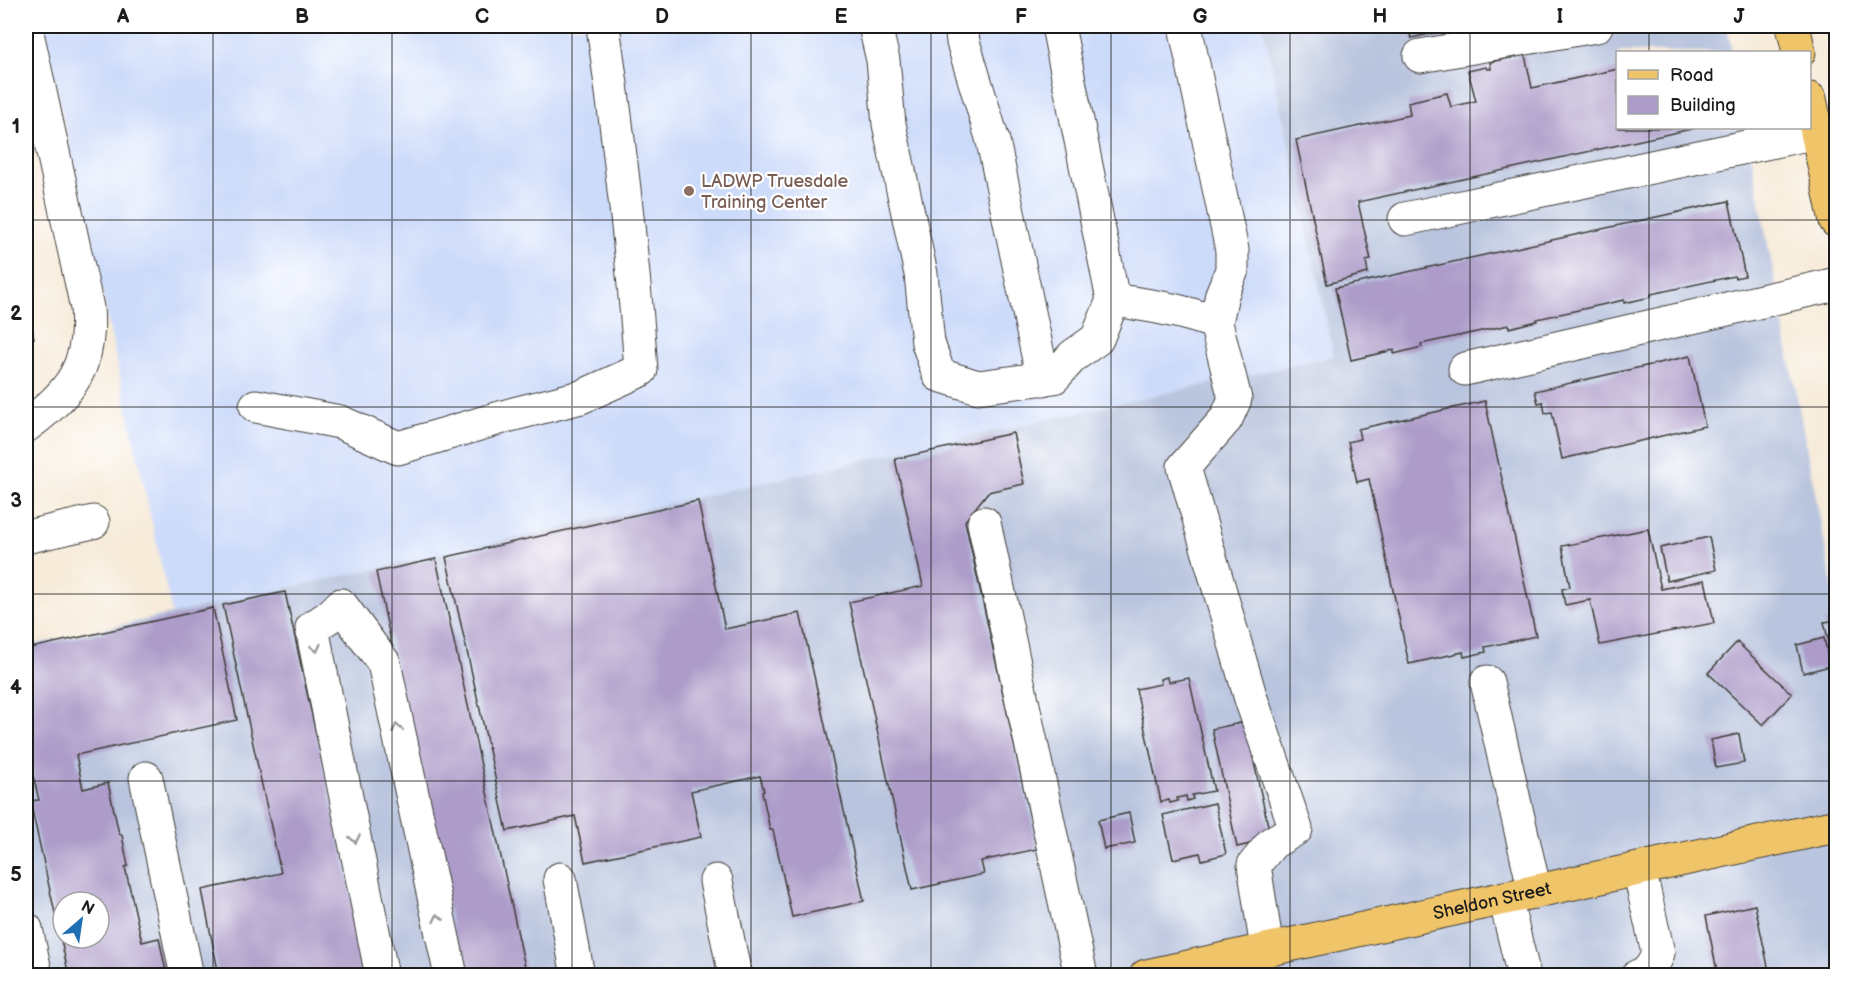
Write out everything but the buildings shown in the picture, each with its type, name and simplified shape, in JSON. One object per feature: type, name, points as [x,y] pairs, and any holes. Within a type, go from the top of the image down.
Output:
[{"type":"main road","points":[[1793,26],[1799,51]]},
{"type":"main road","points":[[1811,105],[1825,144],[1836,221]]},
{"type":"main road","name":"Sheldon Street","points":[[1146,975],[1836,826]]},
{"type":"lane","points":[[256,406],[340,422],[398,448],[581,397],[641,370],[636,296],[620,147],[603,26]]},
{"type":"lane","points":[[875,26],[883,60],[889,124],[921,274],[928,343],[939,375],[978,387],[1054,377],[1073,356],[1097,339],[1113,300],[1058,26]]},
{"type":"lane","points":[[961,26],[963,42],[993,141],[1043,379]]},
{"type":"lane","points":[[1185,26],[1232,250],[1232,270],[1222,294],[1216,323],[1235,399],[1226,419],[1184,467],[1251,699],[1296,829],[1272,843],[1254,865],[1267,949]]},
{"type":"lane","points":[[1420,56],[1596,26]]},
{"type":"lane","points":[[26,28],[87,308],[88,338],[80,367],[70,384],[57,400],[26,426]]},
{"type":"lane","points":[[1405,219],[1825,144]]},
{"type":"lane","points":[[1465,369],[1836,285]]},
{"type":"lane","points":[[1113,300],[1148,304],[1192,314],[1216,323]]},
{"type":"lane","points":[[26,537],[93,522]]},
{"type":"lane","points":[[984,523],[1081,975]]},
{"type":"lane","points":[[382,975],[312,628],[341,605],[384,663],[451,975]]},
{"type":"lane","points":[[1487,681],[1520,895],[1524,975]]},
{"type":"lane","points":[[146,778],[186,975]]},
{"type":"lane","points":[[1638,975],[1645,974],[1653,966],[1658,952],[1639,869]]},
{"type":"lane","points":[[560,879],[578,975]]},
{"type":"lane","points":[[716,880],[735,975]]},
{"type":"lane","points":[[26,929],[36,975]]},
{"type":"shaded area","name":"LADWP Truesdale Training Center","points":[[43,26],[1263,26],[1334,356],[172,614]]},
{"type":"shaded area","points":[[1263,26],[1727,26],[1732,51],[1616,51],[1616,129],[1746,129],[1836,603],[1836,975],[26,975],[26,646],[1334,356]]},
{"type":"place","name":"LADWP Truesdale Training Center","points":[[689,191]]}]
